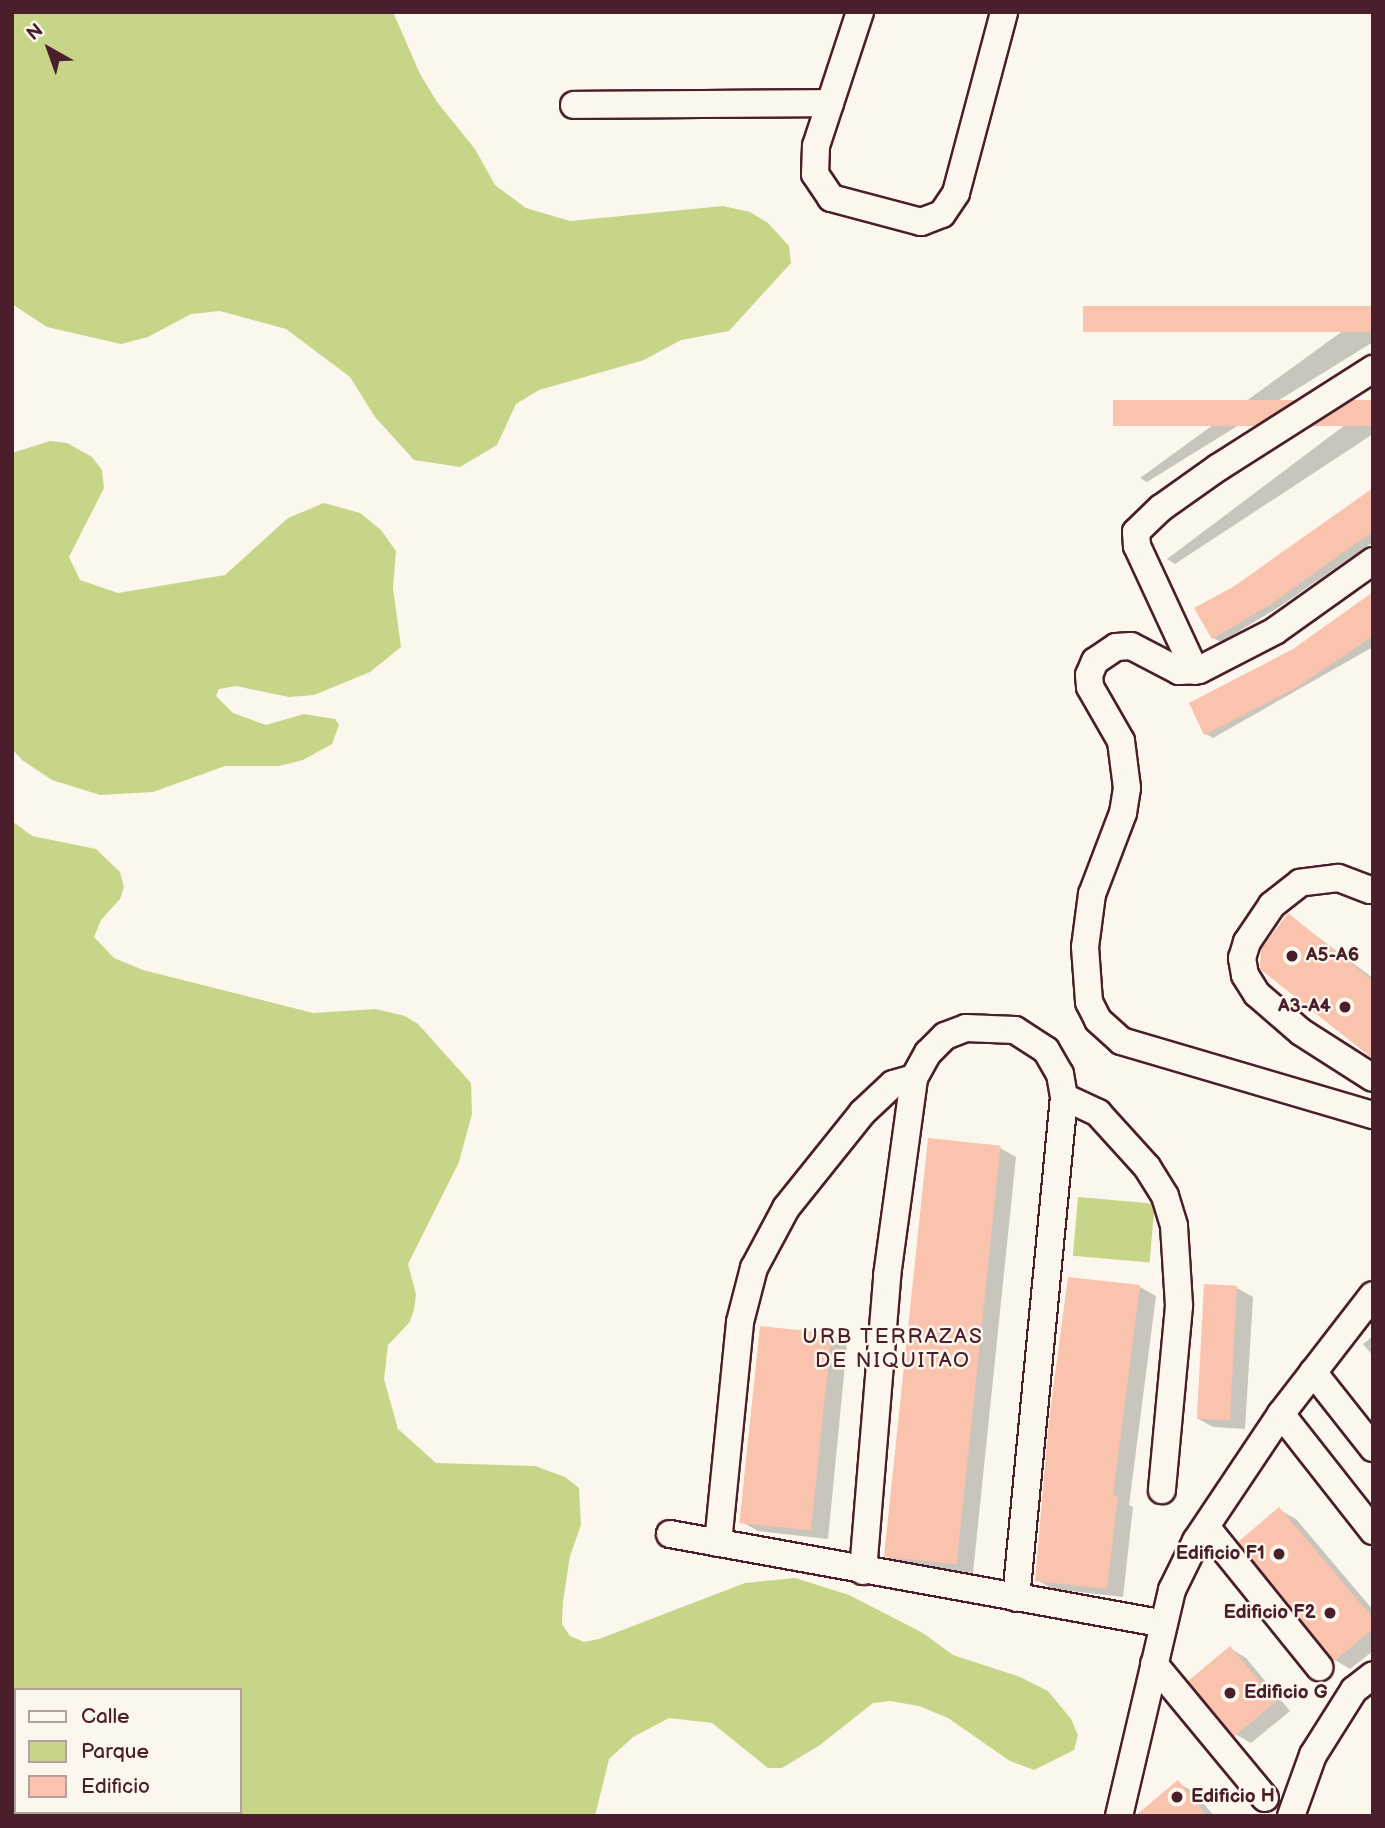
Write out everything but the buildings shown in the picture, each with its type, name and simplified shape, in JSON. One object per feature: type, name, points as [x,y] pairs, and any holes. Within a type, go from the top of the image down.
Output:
[{"type":"street","points":[[860,12],[814,161],[825,193],[900,219],[934,220],[956,192],[1004,12]]},
{"type":"street","points":[[574,105],[830,103]]},
{"type":"street","points":[[1195,671],[1138,547],[1136,532],[1210,474],[1373,369]]},
{"type":"street","points":[[1373,561],[1275,631],[1195,671],[1179,671],[1141,650],[1124,646],[1100,656],[1089,675],[1094,698],[1121,741],[1127,788],[1123,813],[1088,913],[1086,980],[1093,1012],[1108,1032],[1129,1045],[1373,1115]]},
{"type":"street","points":[[1372,894],[1339,878],[1300,883],[1272,905],[1247,942],[1242,958],[1245,975],[1257,994],[1311,1039],[1373,1078]]},
{"type":"street","points":[[863,1571],[887,1276],[914,1079],[928,1053],[945,1036],[966,1028],[1015,1030],[1046,1049],[1060,1074],[1064,1097],[1016,1598]]},
{"type":"street","points":[[718,1543],[740,1322],[754,1268],[786,1209],[862,1114],[893,1084],[914,1079]]},
{"type":"street","points":[[1064,1097],[1098,1113],[1147,1167],[1165,1196],[1174,1226],[1179,1306],[1163,1490]]},
{"type":"street","points":[[1119,1816],[1162,1623],[1172,1590],[1207,1528],[1281,1414],[1373,1296]]},
{"type":"street","points":[[1313,1372],[1373,1448]]},
{"type":"street","points":[[1281,1414],[1373,1531]]},
{"type":"street","points":[[1207,1528],[1319,1667]]},
{"type":"street","points":[[670,1534],[1162,1623]]},
{"type":"street","points":[[1154,1664],[1265,1798]]},
{"type":"street","points":[[1291,1816],[1313,1755],[1354,1690],[1373,1675]]},
{"type":"green space","points":[[12,12],[393,12],[420,74],[437,102],[475,149],[495,185],[526,208],[570,221],[723,206],[750,212],[768,223],[789,246],[791,263],[729,331],[681,340],[644,360],[539,390],[516,404],[497,445],[460,467],[414,460],[375,417],[350,377],[286,329],[220,311],[191,314],[148,337],[121,344],[47,327],[12,304]]},
{"type":"green space","points":[[50,441],[67,443],[92,457],[102,470],[104,488],[69,557],[80,580],[118,593],[225,575],[288,518],[324,503],[360,513],[381,530],[396,551],[393,588],[401,647],[370,672],[314,695],[289,697],[236,686],[219,689],[216,696],[233,713],[266,725],[304,714],[335,719],[339,725],[332,744],[303,760],[279,766],[225,766],[153,792],[100,795],[52,780],[22,760],[12,749],[12,453]]},
{"type":"green space","points":[[12,821],[32,836],[96,849],[120,872],[124,887],[120,899],[101,920],[94,937],[114,958],[143,970],[313,1013],[376,1009],[405,1016],[418,1024],[471,1083],[472,1114],[459,1162],[408,1264],[416,1294],[414,1310],[409,1323],[388,1345],[384,1379],[398,1429],[436,1463],[535,1466],[565,1477],[579,1488],[581,1525],[570,1556],[563,1601],[562,1624],[570,1636],[584,1642],[599,1639],[745,1583],[795,1578],[849,1595],[923,1633],[953,1655],[1020,1677],[1048,1691],[1071,1719],[1078,1735],[1074,1750],[1034,1770],[1010,1761],[948,1718],[919,1706],[890,1701],[873,1703],[820,1745],[782,1768],[768,1768],[712,1723],[669,1718],[633,1737],[609,1759],[595,1816],[12,1816]]},
{"type":"green space","points":[[1078,1197],[1155,1204],[1150,1262],[1073,1256]]},
{"type":"place","name":"A5-A6","points":[[1292,956]]},
{"type":"place","name":"A3-A4","points":[[1345,1007]]},
{"type":"place","name":"Edificio F1","points":[[1279,1554]]},
{"type":"place","name":"Edificio F2","points":[[1330,1613]]},
{"type":"place","name":"Edificio G","points":[[1230,1693]]},
{"type":"place","name":"Edificio H","points":[[1177,1797]]},
{"type":"district","name":"URB TERRAZAS DE NIQUITAO","points":[[893,1349]]}]
